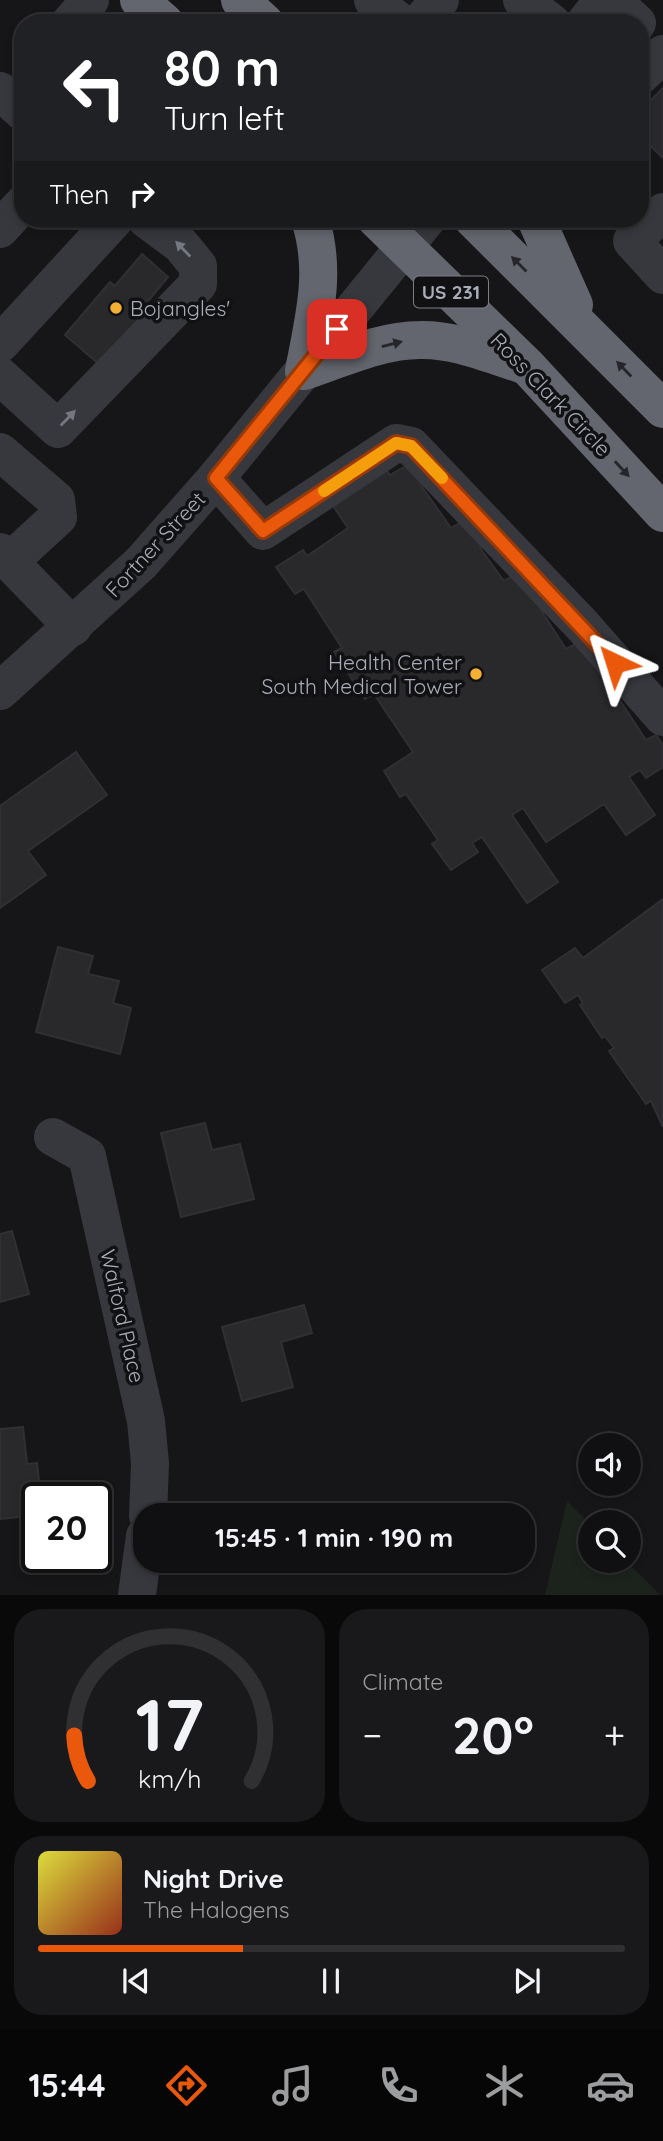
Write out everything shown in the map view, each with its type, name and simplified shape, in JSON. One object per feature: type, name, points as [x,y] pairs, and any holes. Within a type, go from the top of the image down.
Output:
[{"type":"highway","points":[[139,0],[155,14]]},
{"type":"highway","points":[[313,228],[318,244],[320,271],[304,371],[399,341],[422,340],[454,344],[526,365]]},
{"type":"highway","name":"US 231","points":[[482,228],[663,409]]},
{"type":"highway","points":[[540,228],[585,329]]},
{"type":"highway","name":"Ross Clark Circle","points":[[416,232],[526,365],[663,513]]},
{"type":"street","points":[[78,14],[90,0]]},
{"type":"street","points":[[373,0],[425,14]]},
{"type":"street","points":[[592,14],[603,0]]},
{"type":"street","points":[[612,0],[628,14]]},
{"type":"street","points":[[649,34],[663,47]]},
{"type":"street","points":[[649,67],[663,54]]},
{"type":"street","points":[[649,226],[663,212]]},
{"type":"street","points":[[0,229],[14,214]]},
{"type":"street","points":[[0,344],[107,228]]},
{"type":"street","points":[[0,376],[58,429],[198,284],[198,266],[181,245],[158,228]]},
{"type":"street","points":[[646,228],[632,242],[663,275]]},
{"type":"street","name":"Fortner Street","points":[[0,691],[141,563],[216,478],[416,232]]},
{"type":"street","points":[[216,478],[263,531],[396,443],[411,446],[583,626],[663,717]]},
{"type":"street","points":[[0,452],[56,500],[58,517],[5,556],[73,627]]},
{"type":"street","name":"Walford Place","points":[[53,1137],[87,1156],[146,1420],[150,1463],[148,1503]]},
{"type":"street","points":[[137,1595],[140,1573]]},
{"type":"shaded area","points":[[567,1501],[578,1512],[578,1573],[638,1573],[660,1595],[545,1595]]},
{"type":"building","points":[[663,88],[663,158],[649,145],[649,102]]},
{"type":"building","name":"Bojangles'","points":[[142,254],[168,277],[143,307],[147,310],[100,365],[65,335],[110,282],[115,286]]},
{"type":"building","name":"Health Center South Medical Tower","points":[[411,463],[424,481],[420,484],[451,528],[466,519],[485,545],[480,548],[504,581],[517,573],[566,649],[581,641],[646,740],[656,735],[663,745],[663,767],[646,778],[640,770],[629,777],[655,815],[626,835],[604,804],[546,842],[523,808],[512,815],[558,882],[527,903],[482,837],[472,843],[478,852],[451,870],[432,844],[438,840],[406,794],[400,797],[384,771],[413,752],[374,694],[365,699],[334,652],[342,648],[304,589],[295,594],[276,567],[303,550],[307,556],[348,528],[331,503],[385,468],[390,475]]},
{"type":"building","points":[[76,752],[107,795],[28,851],[46,875],[0,908],[0,806]]},
{"type":"building","points":[[663,899],[663,1127],[651,1101],[646,1104],[609,1051],[614,1048],[605,1036],[602,1038],[580,1005],[583,1003],[578,995],[565,1003],[542,970],[575,948],[583,958]]},
{"type":"building","points":[[58,947],[93,956],[88,974],[119,981],[113,1003],[131,1008],[120,1054],[36,1032]]},
{"type":"building","points":[[205,1123],[212,1150],[240,1144],[254,1199],[181,1217],[161,1133]]},
{"type":"building","points":[[12,1231],[29,1294],[0,1302],[0,1234]]},
{"type":"building","points":[[304,1305],[312,1333],[281,1342],[293,1387],[242,1401],[222,1327]]},
{"type":"building","points":[[23,1427],[27,1464],[37,1463],[39,1482],[21,1482],[21,1517],[0,1519],[0,1429]]},
{"type":"slow traffic","points":[[324,491],[396,443],[404,442],[442,478]]},
{"type":"place","name":"Bojangles'","points":[[116,308]]},
{"type":"place","name":"Health Center South Medical Tower","points":[[476,674]]},
{"type":"route","points":[[337,329],[216,478],[263,531],[396,443],[404,442],[411,446],[583,626],[615,663]]}]
